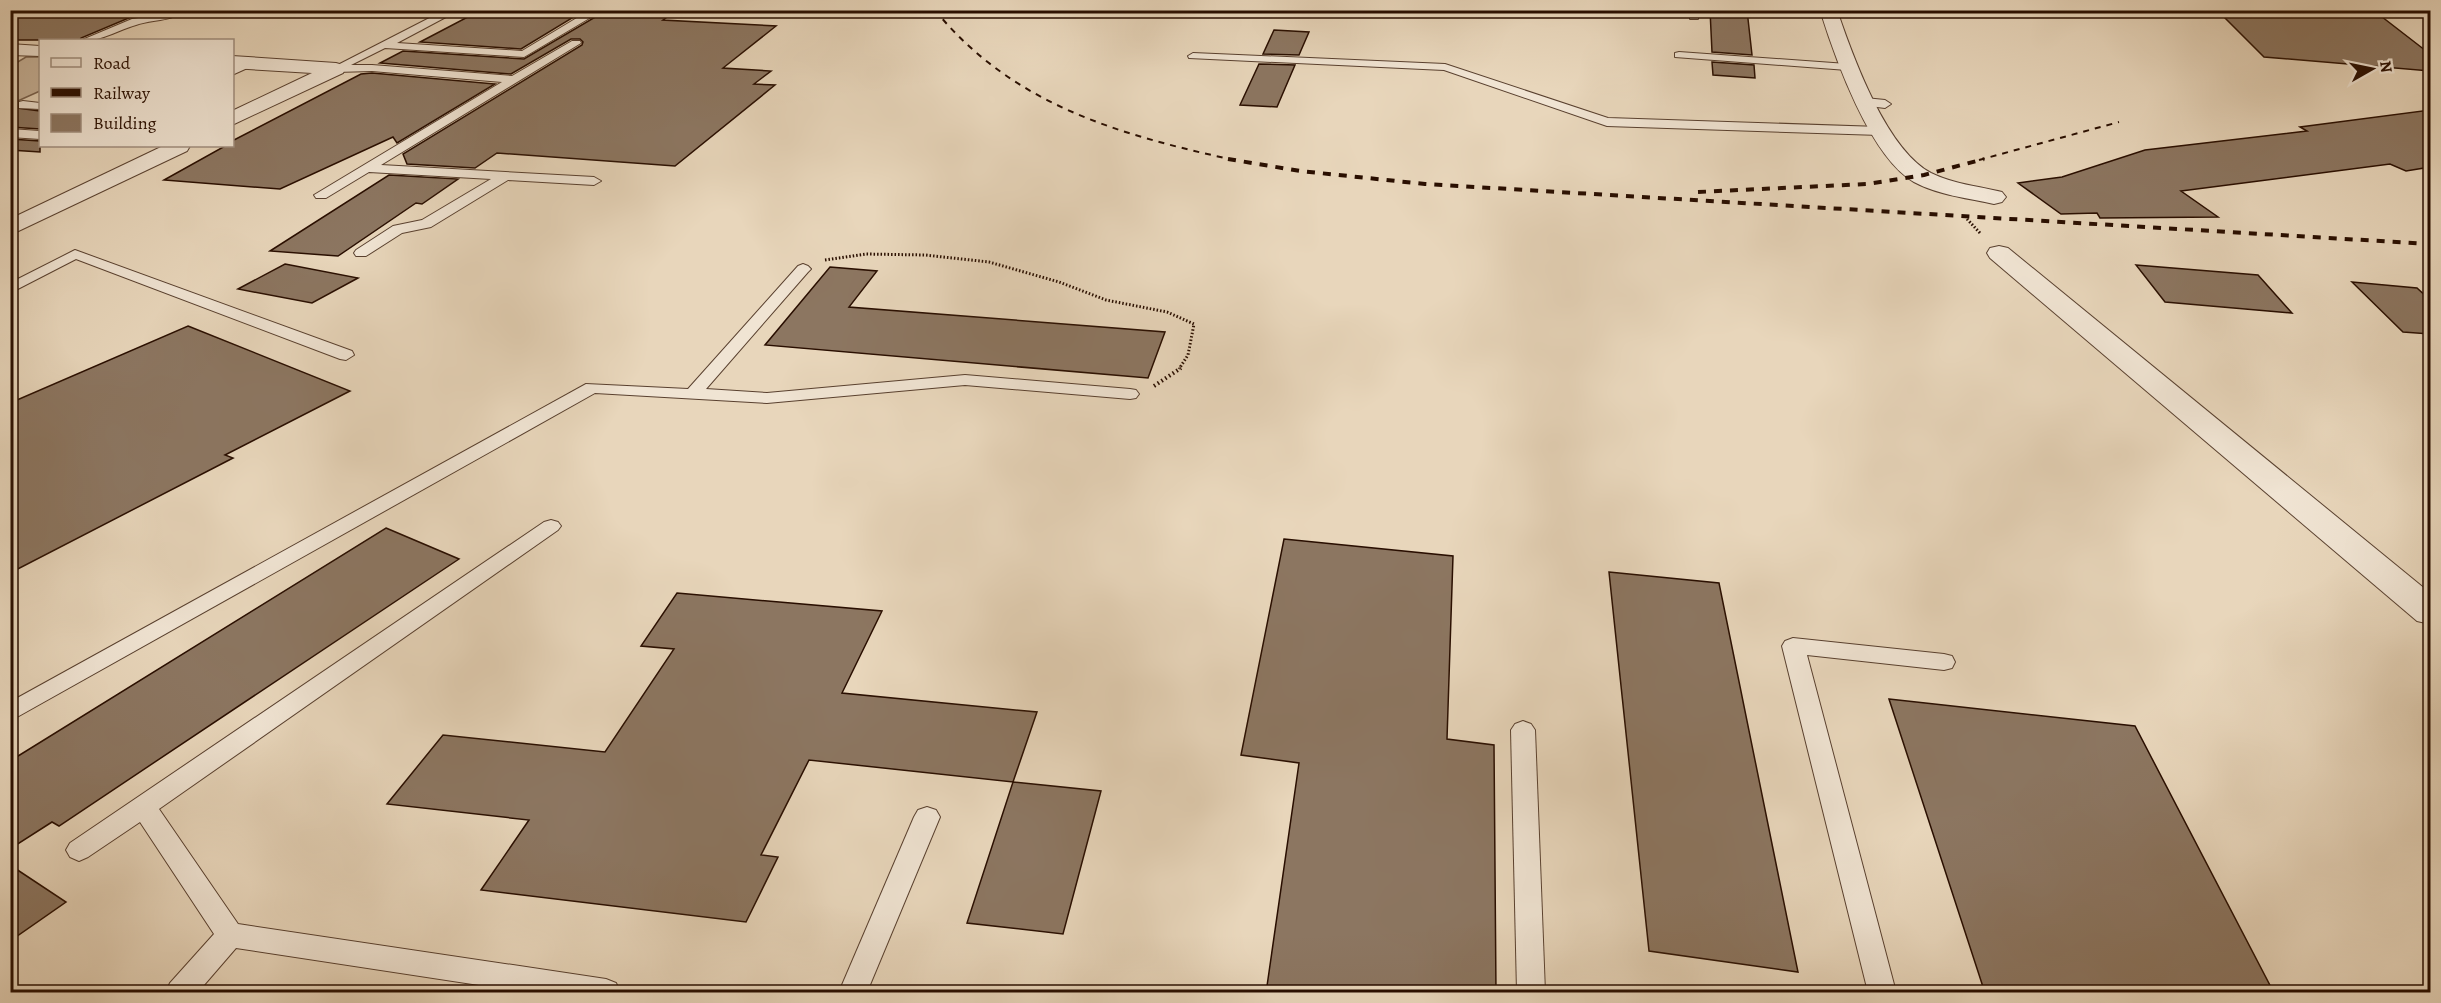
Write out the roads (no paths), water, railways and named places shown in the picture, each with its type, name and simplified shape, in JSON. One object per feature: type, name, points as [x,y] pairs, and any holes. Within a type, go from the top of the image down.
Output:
[{"type":"street","points":[[1828,10],[1847,67],[1875,103],[1880,130],[1913,172],[1934,183],[1994,197]]},
{"type":"street","points":[[10,49],[39,51]]},
{"type":"street","points":[[241,63],[336,69]]},
{"type":"street","points":[[234,118],[336,69]]},
{"type":"street","points":[[10,228],[177,147]]},
{"type":"street","points":[[1999,253],[2430,612]]},
{"type":"lane","points":[[90,39],[136,21],[165,17],[181,10]]},
{"type":"lane","points":[[336,69],[454,10]]},
{"type":"lane","points":[[384,45],[524,54],[598,10]]},
{"type":"lane","points":[[695,10],[763,14]]},
{"type":"lane","points":[[321,195],[576,43]]},
{"type":"lane","points":[[1679,55],[1847,67]]},
{"type":"lane","points":[[1193,56],[1445,67],[1606,122],[1880,130]]},
{"type":"lane","points":[[1282,72],[1291,61]]},
{"type":"lane","points":[[336,69],[372,68],[515,80]]},
{"type":"lane","points":[[23,105],[39,106]]},
{"type":"lane","points":[[10,133],[39,135]]},
{"type":"lane","points":[[367,168],[594,181]]},
{"type":"lane","points":[[361,253],[398,229],[426,224],[505,176]]},
{"type":"lane","points":[[10,290],[75,254],[346,355]]},
{"type":"lane","points":[[693,394],[803,269]]},
{"type":"lane","points":[[10,712],[592,388],[767,398],[965,380],[1130,394]]},
{"type":"lane","points":[[80,850],[551,526]]},
{"type":"lane","points":[[1882,993],[1792,646],[1944,662]]},
{"type":"lane","points":[[1523,730],[1531,993]]},
{"type":"lane","points":[[143,806],[230,935],[606,993]]},
{"type":"lane","points":[[852,993],[927,817]]},
{"type":"lane","points":[[180,993],[230,935]]},
{"type":"railway","points":[[935,10],[965,43],[998,70],[1033,93],[1110,127],[1234,160]]},
{"type":"railway","points":[[1979,160],[2119,122]]},
{"type":"railway","points":[[1228,159],[1234,160]]},
{"type":"railway","points":[[1698,192],[1868,184],[1924,175],[1984,159]]},
{"type":"railway","points":[[1234,160],[1300,171],[1425,184],[2430,244]]}]
